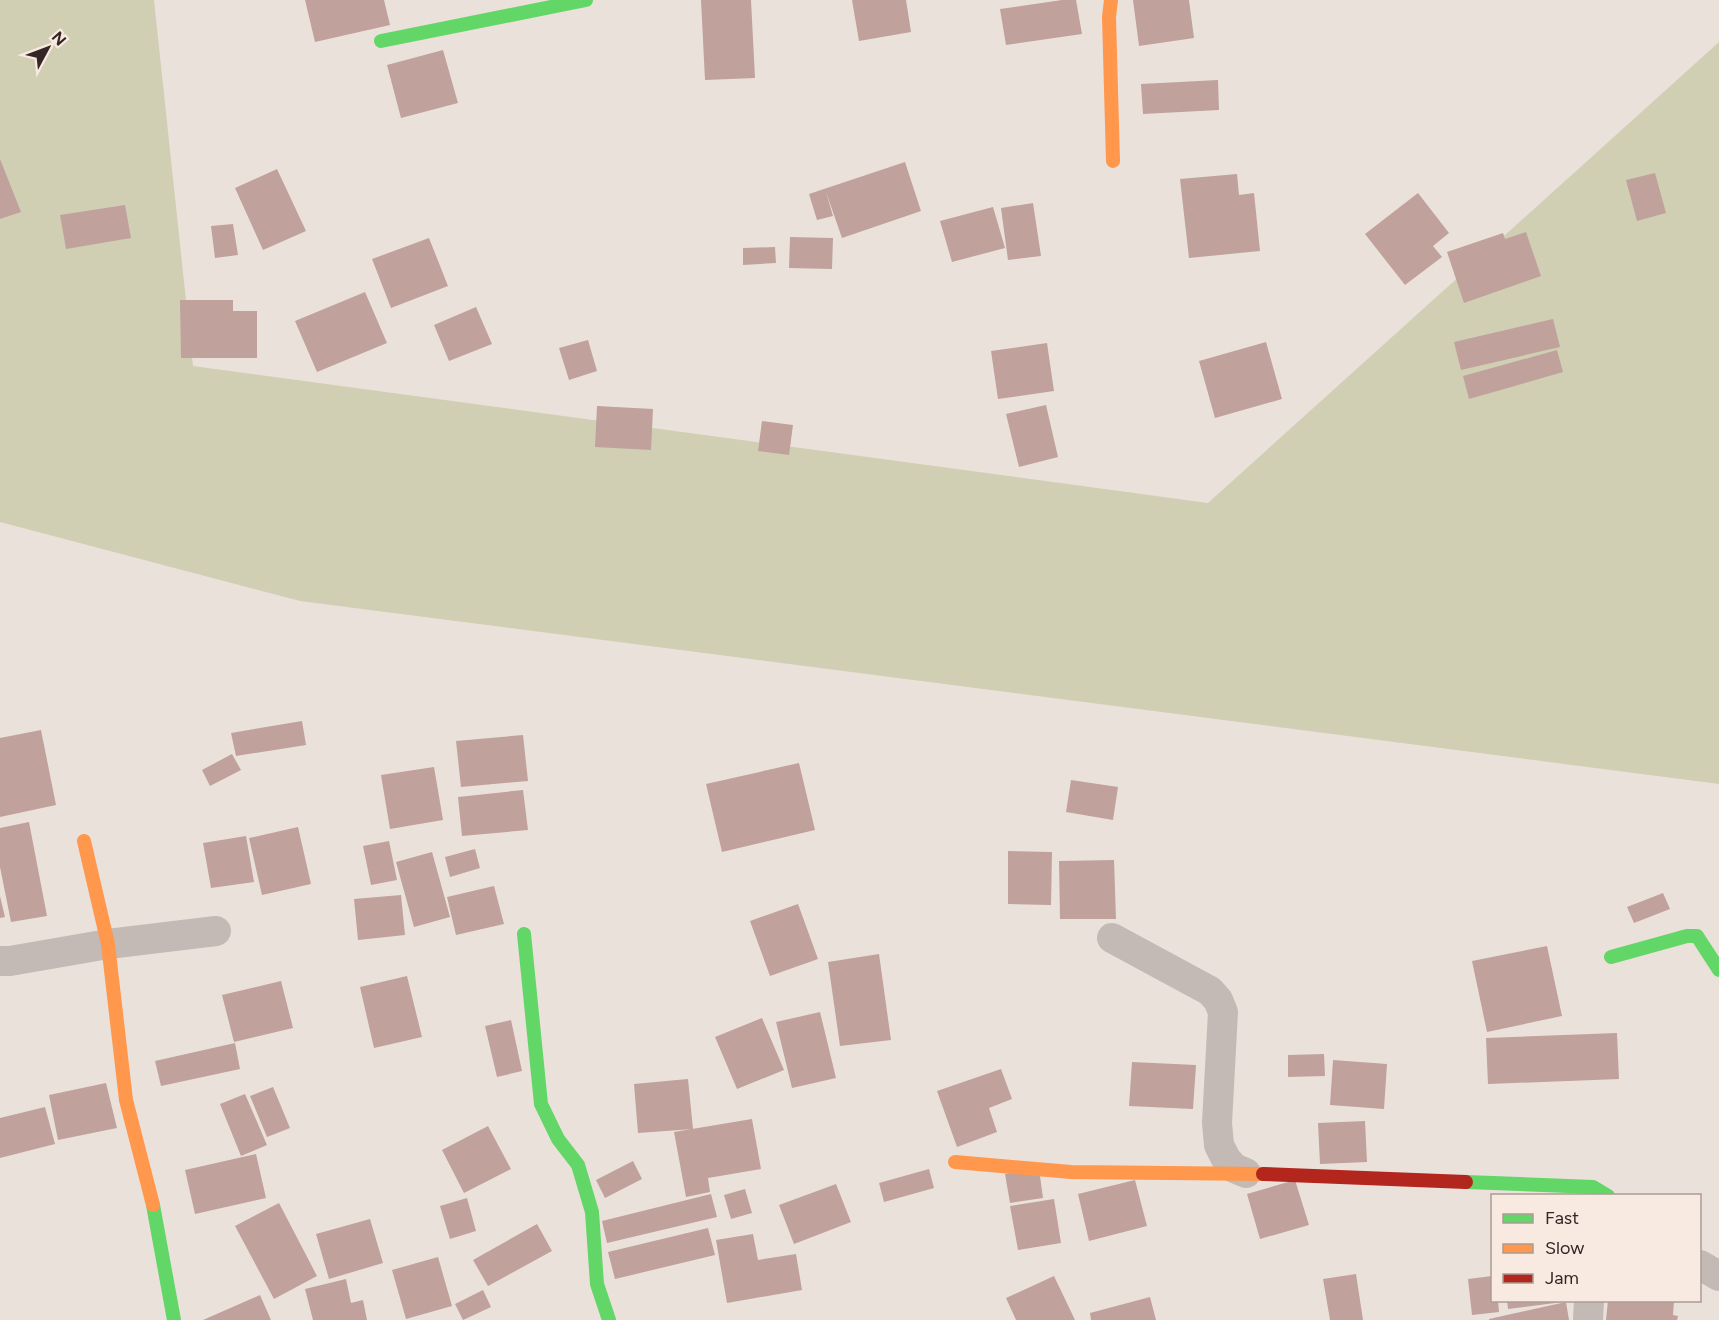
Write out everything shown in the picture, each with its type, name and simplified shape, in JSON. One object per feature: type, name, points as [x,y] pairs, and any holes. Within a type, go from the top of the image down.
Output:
[{"type":"street","points":[[381,41],[586,0]]},
{"type":"street","points":[[1111,0],[1109,17],[1113,161]]},
{"type":"street","points":[[84,841],[108,944],[126,1100],[156,1217],[174,1320]]},
{"type":"street","points":[[0,961],[108,944],[216,931]]},
{"type":"street","points":[[524,934],[541,1104],[558,1139],[578,1165],[592,1212],[597,1284],[609,1320]]},
{"type":"street","points":[[1611,957],[1688,936],[1697,936],[1719,970]]},
{"type":"street","points":[[1112,938],[1210,991],[1218,1000],[1223,1012],[1217,1123],[1219,1145],[1234,1168],[1246,1173]]},
{"type":"street","points":[[955,1162],[1071,1172],[1246,1173],[1593,1187],[1605,1194]]},
{"type":"street","points":[[1701,1266],[1719,1276]]},
{"type":"street","points":[[1588,1320],[1589,1302]]},
{"type":"green space","points":[[0,0],[154,0],[193,366],[1208,503],[1719,42],[1719,784],[300,601],[0,522]]},
{"type":"building","points":[[305,0],[384,0],[390,25],[315,42]]},
{"type":"building","points":[[701,0],[751,0],[755,78],[705,80]]},
{"type":"building","points":[[852,0],[906,0],[911,32],[859,41]]},
{"type":"building","points":[[1076,0],[1082,34],[1006,45],[1000,9]]},
{"type":"building","points":[[1133,0],[1189,0],[1194,38],[1139,46]]},
{"type":"building","points":[[443,50],[458,103],[401,118],[387,65]]},
{"type":"building","points":[[1218,80],[1219,110],[1143,114],[1141,84]]},
{"type":"building","points":[[0,159],[21,212],[0,219]]},
{"type":"building","points":[[905,162],[921,211],[842,238],[826,192],[833,216],[817,220],[809,194]]},
{"type":"building","points":[[277,169],[306,231],[263,250],[235,188]]},
{"type":"building","points":[[1655,173],[1666,213],[1637,221],[1626,180]]},
{"type":"building","points":[[1237,174],[1239,195],[1254,193],[1260,251],[1189,258],[1180,179]]},
{"type":"building","points":[[1418,193],[1449,233],[1433,246],[1442,257],[1405,285],[1365,234]]},
{"type":"building","points":[[1033,203],[1041,256],[1008,260],[1001,208]]},
{"type":"building","points":[[125,205],[131,238],[66,249],[60,215]]},
{"type":"building","points":[[993,207],[1005,248],[952,262],[940,221]]},
{"type":"building","points":[[233,224],[238,255],[215,258],[211,226]]},
{"type":"building","points":[[1526,232],[1541,276],[1464,303],[1447,252],[1503,233],[1505,239]]},
{"type":"building","points":[[790,237],[833,238],[832,269],[789,268]]},
{"type":"building","points":[[429,238],[448,286],[391,308],[372,259]]},
{"type":"building","points":[[775,247],[776,263],[743,265],[743,248]]},
{"type":"building","points":[[365,292],[387,343],[317,372],[295,321]]},
{"type":"building","points":[[180,300],[233,300],[233,311],[257,311],[257,358],[181,358]]},
{"type":"building","points":[[476,307],[492,344],[449,361],[434,325]]},
{"type":"building","points":[[1553,319],[1560,347],[1461,370],[1454,342]]},
{"type":"building","points":[[588,340],[597,371],[569,380],[559,348]]},
{"type":"building","points":[[1266,342],[1282,399],[1215,418],[1199,361]]},
{"type":"building","points":[[1047,343],[1054,391],[998,399],[991,351]]},
{"type":"building","points":[[1557,350],[1563,372],[1469,399],[1463,376]]},
{"type":"building","points":[[1046,405],[1058,457],[1019,467],[1006,414]]},
{"type":"building","points":[[597,406],[653,409],[651,450],[595,447]]},
{"type":"building","points":[[762,421],[793,425],[789,455],[758,451]]},
{"type":"building","points":[[302,721],[306,745],[236,756],[231,733]]},
{"type":"building","points":[[41,730],[56,805],[0,817],[0,738]]},
{"type":"building","points":[[523,735],[528,781],[461,787],[456,741]]},
{"type":"building","points":[[232,754],[241,770],[210,786],[202,770]]},
{"type":"building","points":[[799,763],[815,830],[722,852],[706,784]]},
{"type":"building","points":[[434,767],[443,820],[390,829],[381,775]]},
{"type":"building","points":[[1071,780],[1118,787],[1113,820],[1066,812]]},
{"type":"building","points":[[523,790],[528,830],[462,836],[458,797]]},
{"type":"building","points":[[29,822],[47,916],[11,922],[0,867],[0,828]]},
{"type":"building","points":[[298,827],[311,884],[262,895],[249,838]]},
{"type":"building","points":[[246,836],[254,882],[211,888],[203,843]]},
{"type":"building","points":[[389,841],[397,880],[371,885],[363,846]]},
{"type":"building","points":[[475,849],[480,868],[450,877],[445,857]]},
{"type":"building","points":[[1008,851],[1052,852],[1051,905],[1008,904]]},
{"type":"building","points":[[432,852],[450,917],[414,927],[396,862]]},
{"type":"building","points":[[1114,860],[1116,919],[1060,919],[1059,861]]},
{"type":"building","points":[[494,886],[504,924],[456,935],[447,897]]},
{"type":"building","points":[[1663,893],[1670,909],[1634,923],[1627,907]]},
{"type":"building","points":[[401,895],[405,935],[358,940],[354,899]]},
{"type":"building","points":[[0,896],[5,917],[0,918]]},
{"type":"building","points":[[798,904],[818,959],[770,976],[750,921]]},
{"type":"building","points":[[1547,946],[1562,1016],[1487,1032],[1472,961]]},
{"type":"building","points":[[879,954],[891,1040],[840,1046],[828,962]]},
{"type":"building","points":[[407,976],[422,1037],[374,1048],[360,987]]},
{"type":"building","points":[[281,981],[293,1028],[234,1042],[222,995]]},
{"type":"building","points":[[820,1012],[836,1078],[792,1088],[776,1022]]},
{"type":"building","points":[[762,1018],[784,1070],[737,1089],[715,1037]]},
{"type":"building","points":[[511,1020],[522,1071],[497,1077],[485,1026]]},
{"type":"building","points":[[1617,1033],[1619,1079],[1488,1084],[1486,1038]]},
{"type":"building","points":[[235,1043],[240,1069],[161,1086],[155,1061]]},
{"type":"building","points":[[1324,1054],[1325,1076],[1288,1077],[1288,1055]]},
{"type":"building","points":[[1333,1060],[1387,1064],[1384,1109],[1330,1105]]},
{"type":"building","points":[[1132,1062],[1196,1065],[1193,1109],[1129,1106]]},
{"type":"building","points":[[1001,1069],[1012,1099],[989,1108],[997,1132],[957,1147],[937,1091]]},
{"type":"building","points":[[688,1079],[693,1129],[638,1133],[634,1084]]},
{"type":"building","points":[[106,1083],[117,1128],[58,1140],[49,1095]]},
{"type":"building","points":[[273,1087],[290,1128],[267,1137],[250,1096]]},
{"type":"building","points":[[245,1094],[267,1145],[241,1156],[220,1104]]},
{"type":"building","points":[[45,1107],[55,1144],[0,1158],[0,1118]]},
{"type":"building","points":[[752,1119],[761,1169],[708,1178],[710,1192],[686,1197],[674,1132]]},
{"type":"building","points":[[1365,1121],[1367,1162],[1320,1164],[1318,1123]]},
{"type":"building","points":[[488,1126],[511,1169],[464,1193],[442,1150]]},
{"type":"building","points":[[256,1154],[266,1198],[195,1214],[185,1170]]},
{"type":"building","points":[[633,1161],[642,1179],[605,1198],[596,1180]]},
{"type":"building","points":[[929,1169],[934,1188],[884,1202],[879,1183]]},
{"type":"building","points":[[1039,1169],[1043,1198],[1010,1203],[1005,1174]]},
{"type":"building","points":[[1135,1180],[1147,1226],[1089,1241],[1078,1194]]},
{"type":"building","points":[[1295,1180],[1309,1225],[1260,1239],[1247,1194]]},
{"type":"building","points":[[836,1184],[851,1222],[794,1244],[779,1205]]},
{"type":"building","points":[[745,1189],[752,1213],[731,1219],[724,1195]]},
{"type":"building","points":[[711,1194],[717,1217],[607,1243],[602,1221]]},
{"type":"building","points":[[467,1198],[476,1231],[450,1239],[440,1206]]},
{"type":"building","points":[[1054,1199],[1061,1243],[1018,1250],[1010,1206]]},
{"type":"building","points":[[279,1203],[317,1276],[274,1299],[235,1226]]},
{"type":"building","points":[[370,1219],[383,1263],[329,1279],[316,1234]]},
{"type":"building","points":[[537,1224],[552,1251],[488,1286],[473,1260]]},
{"type":"building","points":[[708,1228],[715,1255],[615,1279],[608,1252]]},
{"type":"building","points":[[753,1234],[758,1260],[796,1254],[802,1290],[727,1303],[716,1240]]},
{"type":"building","points":[[438,1257],[452,1306],[406,1319],[392,1270]]},
{"type":"building","points":[[1356,1274],[1363,1320],[1330,1320],[1323,1279]]},
{"type":"building","points":[[1054,1276],[1075,1320],[1016,1320],[1006,1298]]},
{"type":"building","points":[[1491,1276],[1491,1302],[1498,1302],[1499,1312],[1472,1315],[1468,1279]]},
{"type":"building","points":[[346,1279],[351,1303],[363,1300],[367,1320],[313,1320],[305,1289]]},
{"type":"building","points":[[483,1290],[491,1307],[463,1320],[455,1304]]},
{"type":"building","points":[[260,1295],[271,1320],[203,1320]]},
{"type":"building","points":[[1150,1297],[1156,1320],[1091,1320],[1090,1313]]},
{"type":"building","points":[[1507,1302],[1563,1302],[1508,1309]]},
{"type":"building","points":[[1566,1302],[1569,1320],[1489,1320],[1489,1319]]},
{"type":"building","points":[[1608,1302],[1674,1302],[1673,1315],[1678,1316],[1677,1320],[1606,1320]]},
{"type":"traffic: fast","points":[[381,41],[586,0]]},
{"type":"traffic: fast","points":[[524,934],[541,1104],[558,1139],[578,1165],[592,1212],[597,1284],[609,1320]]},
{"type":"traffic: fast","points":[[1611,957],[1687,936],[1697,936],[1719,970]]},
{"type":"traffic: fast","points":[[1466,1182],[1593,1187],[1605,1194]]},
{"type":"traffic: fast","points":[[153,1205],[174,1320]]},
{"type":"traffic: slow","points":[[1111,0],[1109,17],[1113,161]]},
{"type":"traffic: slow","points":[[84,841],[108,944],[126,1100],[153,1205]]},
{"type":"traffic: slow","points":[[955,1162],[1071,1172],[1263,1174]]},
{"type":"traffic: jam","points":[[1263,1174],[1466,1182]]}]
